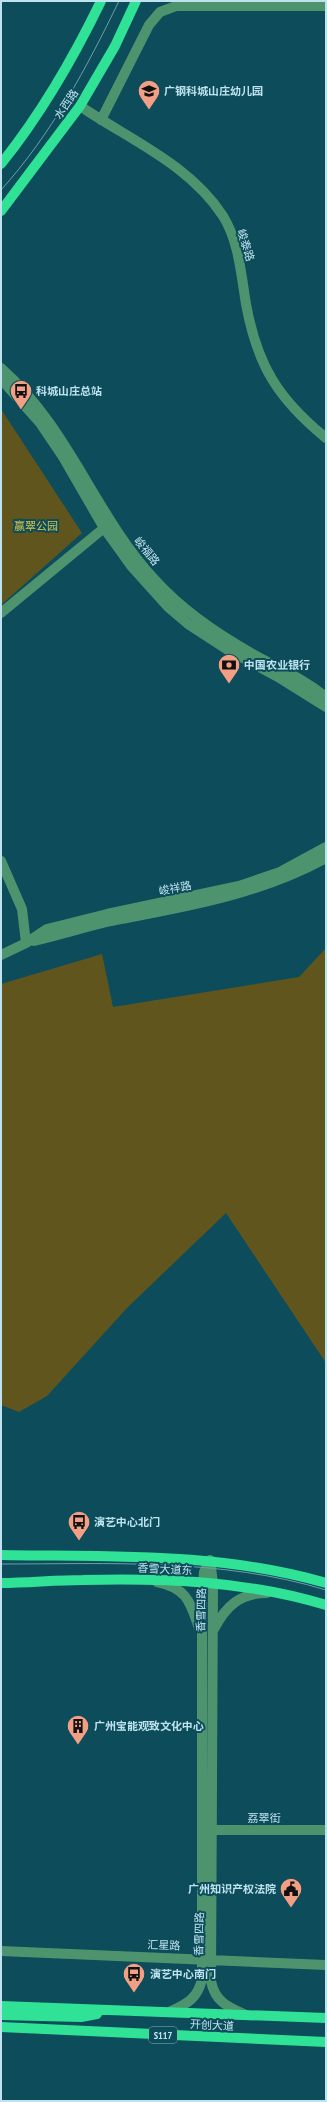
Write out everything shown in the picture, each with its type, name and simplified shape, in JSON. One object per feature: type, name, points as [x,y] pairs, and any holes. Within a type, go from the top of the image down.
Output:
[{"type":"main road","name":"水西路","points":[[1,164],[33,122],[55,87],[101,1]]},
{"type":"main road","name":"水西路","points":[[1,211],[80,106],[115,46],[136,1]]},
{"type":"main road","name":"香雪大道东","points":[[1,1555],[210,1560],[278,1570],[326,1583]]},
{"type":"main road","name":"香雪大道东","points":[[1,1583],[139,1579],[203,1582],[283,1594],[326,1605]]},
{"type":"main road","name":"开创大道","points":[[1,2006],[171,2011],[326,2018]]},
{"type":"main road","points":[[1,2015],[81,2017],[116,2010]]},
{"type":"main road","name":"开创大道","points":[[1,2027],[326,2042]]},
{"type":"street","points":[[101,120],[149,24],[160,12],[168,8],[181,6],[326,6]]},
{"type":"street","name":"峻泰路","points":[[80,106],[161,156],[187,176],[208,196],[223,218],[235,244],[254,339],[266,370],[286,402],[326,438]]},
{"type":"street","name":"峻福路","points":[[1,368],[36,403],[50,422],[72,454],[121,538],[155,580],[195,618],[253,654],[301,679],[326,697]]},
{"type":"street","name":"峻福路","points":[[1,379],[40,423],[52,440],[104,528],[145,582],[168,606],[188,624],[228,650],[278,677],[326,707]]},
{"type":"street","points":[[1,613],[104,528]]},
{"type":"street","name":"峻祥路","points":[[1,955],[26,943],[47,929],[81,920],[239,886],[280,872],[326,847]]},
{"type":"street","name":"峻祥路","points":[[26,943],[109,922],[232,896],[297,874],[326,858]]},
{"type":"street","points":[[1,861],[22,909],[26,943]]},
{"type":"street","name":"香雪四路","points":[[210,1560],[204,1572],[202,1634],[202,1830],[206,1959],[211,1981],[219,2000],[226,2006],[246,2015]]},
{"type":"street","name":"香雪四路","points":[[171,2011],[189,2002],[197,1993],[202,1979],[206,1959],[213,1830],[213,1583],[210,1560]]},
{"type":"street","points":[[139,1579],[165,1584],[185,1594],[193,1608],[202,1634]]},
{"type":"street","points":[[213,1631],[222,1614],[236,1600],[257,1593],[283,1594]]},
{"type":"street","name":"荔翠街","points":[[202,1830],[326,1830]]},
{"type":"street","name":"汇星路","points":[[1,1951],[326,1964]]},
{"type":"green space","name":"赢翠公园","points":[[1,409],[82,533],[1,605]]},
{"type":"green space","points":[[326,948],[326,1363],[226,1213],[127,1308],[47,1396],[19,1412],[1,1405],[1,984],[102,954],[113,1007],[299,977]]},
{"type":"tram line","points":[[1,190],[36,147],[67,100],[119,1]]},
{"type":"tram line","points":[[1,1564],[124,1564],[206,1568],[246,1572],[326,1590]]},
{"type":"place","name":"广钢科城山庄幼儿园","points":[[149,110]]},
{"type":"place","name":"科城山庄总站","points":[[21,410]]},
{"type":"place","name":"中国农业银行","points":[[229,684]]},
{"type":"place","name":"演艺中心北门","points":[[79,1542]]},
{"type":"place","name":"广州宝能观致文化中心","points":[[78,1746]]},
{"type":"place","name":"广州知识产权法院","points":[[291,1908]]},
{"type":"place","name":"演艺中心南门","points":[[134,1994]]}]
